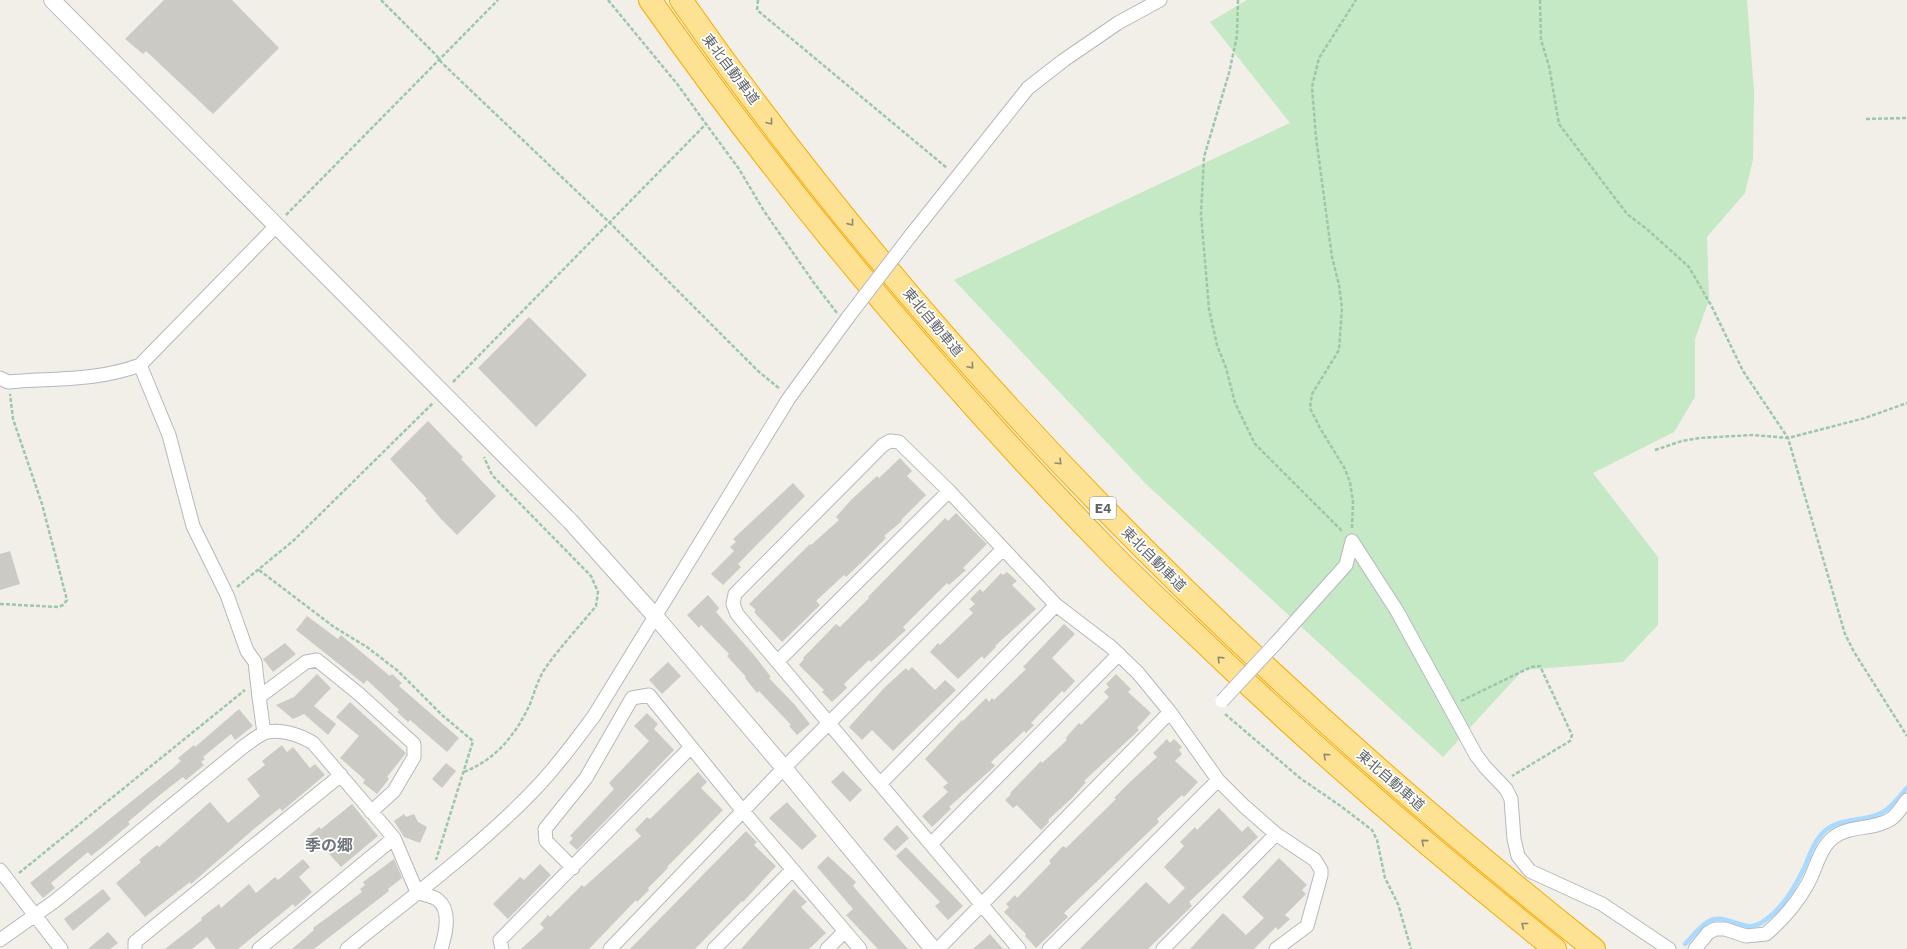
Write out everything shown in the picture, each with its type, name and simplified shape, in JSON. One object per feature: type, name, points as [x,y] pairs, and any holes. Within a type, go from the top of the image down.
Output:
[{"type":"highway","name":"東北自動車道","points":[[650,0],[782,178],[852,265],[968,400],[1108,550],[1248,686],[1365,792],[1555,949]]},
{"type":"highway","name":"東北自動車道","points":[[681,0],[768,118],[921,308],[987,384],[1123,528],[1266,669],[1445,827],[1594,949]]},
{"type":"street","points":[[52,0],[570,521],[655,616],[784,768],[933,949]]},
{"type":"street","points":[[347,949],[498,825],[538,787],[594,716],[789,398],[846,319],[957,176],[1028,88],[1064,60],[1118,23],[1160,0]]},
{"type":"street","points":[[4,380],[110,374],[140,365],[276,226]]},
{"type":"street","points":[[140,365],[169,435],[193,526],[227,595],[247,651],[255,662],[264,733]]},
{"type":"street","points":[[1019,949],[828,724],[778,661],[737,614],[733,604],[735,594],[883,446],[890,442],[899,442],[949,491],[1056,605],[1119,654],[1138,673],[1170,712],[1218,780],[1244,806],[1276,834],[1315,860],[1321,870],[1321,875],[1307,926],[1276,949]]},
{"type":"street","points":[[778,661],[949,491]]},
{"type":"street","points":[[1222,701],[1346,565],[1352,541]]},
{"type":"street","points":[[1352,541],[1397,611],[1485,767],[1504,786],[1511,798],[1514,839],[1518,856],[1530,871],[1602,904],[1669,949]]},
{"type":"street","points":[[610,949],[742,810],[1003,549]]},
{"type":"street","points":[[880,784],[1056,605]]},
{"type":"street","points":[[931,844],[1119,654]]},
{"type":"street","points":[[259,697],[306,662],[317,660],[359,694],[414,744],[414,757],[394,791],[371,812]]},
{"type":"street","points":[[573,868],[546,841],[545,829],[586,778],[632,698],[649,695],[742,810],[860,949]]},
{"type":"street","points":[[938,949],[1111,775],[1170,712]]},
{"type":"street","points":[[0,940],[55,901],[243,747],[264,733],[281,733],[302,736],[322,751],[394,838],[417,892],[438,900],[443,908],[447,927],[441,949]]},
{"type":"street","points":[[502,949],[500,940],[573,868],[691,747]]},
{"type":"street","points":[[135,949],[135,942],[341,775]]},
{"type":"street","points":[[1049,949],[1218,780]]},
{"type":"street","points":[[1695,949],[1708,933],[1715,929],[1725,929],[1746,936],[1766,934],[1800,896],[1808,884],[1824,849],[1833,838],[1844,831],[1879,824],[1892,818],[1907,800]]},
{"type":"street","points":[[1163,949],[1276,834]]},
{"type":"street","points":[[259,949],[394,838]]},
{"type":"street","points":[[0,870],[61,949]]},
{"type":"street","points":[[714,949],[792,870]]},
{"type":"street","points":[[827,949],[845,931]]},
{"type":"path","points":[[381,0],[440,60],[610,223],[758,371],[789,398]]},
{"type":"path","points":[[276,226],[311,188],[498,0]]},
{"type":"path","points":[[608,0],[678,86],[739,169],[764,211],[814,283],[846,319]]},
{"type":"path","points":[[758,0],[756,10],[957,176]]},
{"type":"path","points":[[1238,0],[1237,36],[1229,73],[1204,157],[1201,214],[1204,266],[1217,345],[1226,368],[1235,403],[1254,444],[1352,541]]},
{"type":"path","points":[[1352,541],[1353,502],[1350,482],[1345,469],[1320,428],[1310,408],[1312,394],[1339,350],[1342,308],[1331,250],[1312,100],[1312,87],[1319,58],[1356,0]]},
{"type":"path","points":[[1540,0],[1541,40],[1549,66],[1559,124],[1627,214],[1648,230],[1689,267],[1712,307],[1743,371],[1788,438],[1845,634],[1854,652],[1907,736]]},
{"type":"path","points":[[1866,119],[1907,118]]},
{"type":"path","points":[[227,595],[293,541],[610,223],[706,124]]},
{"type":"path","points":[[0,604],[58,607],[63,606],[67,600],[42,504],[13,418],[4,380]]},
{"type":"path","points":[[1655,450],[1699,438],[1753,435],[1788,438],[1866,418],[1907,403]]},
{"type":"path","points":[[463,773],[481,765],[496,754],[507,742],[529,706],[543,672],[596,606],[598,598],[592,576],[492,475],[483,454]]},
{"type":"path","points":[[1450,707],[1531,667],[1540,666],[1572,736],[1570,741],[1515,774],[1504,786]]},
{"type":"path","points":[[8,882],[257,680]]},
{"type":"path","points":[[1222,701],[1221,711],[1300,778],[1372,830],[1377,840],[1385,878],[1398,904],[1411,949]]},
{"type":"green space","points":[[1247,0],[1747,0],[1754,92],[1753,160],[1745,193],[1707,237],[1709,300],[1695,339],[1695,397],[1674,432],[1593,473],[1658,557],[1658,625],[1623,662],[1523,670],[1443,757],[1145,483],[954,280],[1290,123],[1210,22]]},
{"type":"building","points":[[164,0],[232,0],[279,48],[213,114],[146,51],[143,54],[125,39]]},
{"type":"building","points":[[529,317],[587,375],[536,427],[478,368]]},
{"type":"building","points":[[428,421],[463,457],[461,459],[496,496],[457,535],[441,519],[425,500],[427,499],[390,459]]},
{"type":"building","points":[[900,458],[912,471],[907,476],[926,495],[901,520],[902,521],[884,536],[886,538],[863,561],[846,577],[844,575],[816,601],[820,605],[782,642],[754,612],[756,610],[749,604],[810,544],[811,545],[839,520],[836,517],[852,499],[877,476],[879,478]]},
{"type":"building","points":[[793,483],[805,496],[738,564],[741,567],[723,585],[711,574],[734,551],[730,547],[736,542],[733,539]]},
{"type":"building","points":[[956,513],[987,544],[963,568],[966,570],[949,585],[947,583],[903,627],[906,630],[871,662],[869,660],[844,684],[847,688],[832,702],[822,692],[824,690],[799,665],[804,659],[803,658],[836,624],[840,627],[945,518],[948,521]]},
{"type":"building","points":[[10,551],[20,584],[0,590],[0,554]]},
{"type":"building","points":[[1007,572],[1017,581],[1012,585],[1036,609],[995,646],[996,647],[984,659],[982,656],[958,679],[930,652],[938,643],[940,645],[973,613],[969,609],[975,604],[970,599],[980,589],[983,592],[1001,573],[1003,575]]},
{"type":"building","points":[[708,595],[719,608],[716,612],[754,655],[771,677],[769,678],[795,705],[810,724],[797,735],[789,726],[791,725],[759,691],[757,693],[745,678],[746,677],[727,656],[729,654],[701,625],[699,628],[687,615]]},
{"type":"building","points":[[307,616],[338,639],[341,635],[390,676],[392,674],[402,683],[399,686],[459,738],[447,752],[410,720],[408,722],[397,712],[399,710],[367,680],[364,684],[296,630]]},
{"type":"building","points":[[1064,624],[1075,634],[1052,658],[1075,681],[1064,693],[1062,691],[1031,723],[1034,725],[1026,733],[1024,731],[991,762],[995,766],[949,807],[951,809],[932,827],[922,816],[948,792],[943,787],[948,783],[925,759],[962,720],[963,721],[986,698],[989,702],[992,698],[994,700],[1026,669],[1023,667]]},
{"type":"building","points":[[285,643],[296,654],[273,672],[263,659]]},
{"type":"building","points":[[668,662],[681,676],[662,694],[649,680]]},
{"type":"building","points":[[912,667],[935,690],[945,680],[956,690],[893,751],[872,730],[862,740],[849,727],[885,687],[906,668],[908,671]]},
{"type":"building","points":[[317,674],[331,688],[314,706],[336,724],[328,735],[304,714],[293,719],[276,705],[294,697]]},
{"type":"building","points":[[1116,674],[1131,689],[1128,692],[1151,713],[1137,728],[1139,730],[1084,781],[1086,782],[1073,797],[1048,820],[1049,822],[1041,830],[1017,805],[1013,808],[1005,800],[1041,761],[1042,763],[1067,740],[1066,738],[1079,723],[1081,725],[1109,697],[1104,692],[1109,687],[1106,684]]},
{"type":"building","points":[[350,702],[406,753],[387,777],[389,779],[377,794],[363,783],[365,780],[340,758],[359,736],[336,717]]},
{"type":"building","points":[[239,709],[253,726],[235,740],[231,734],[203,757],[205,759],[201,762],[204,765],[186,780],[183,777],[128,822],[130,824],[105,845],[91,856],[88,852],[51,883],[55,888],[43,898],[30,883],[173,768],[181,761],[178,758],[194,745],[195,747]]},
{"type":"building","points":[[647,713],[658,724],[654,729],[674,750],[577,850],[569,843],[573,838],[570,836],[614,789],[609,783],[649,741],[634,726]]},
{"type":"building","points":[[1167,739],[1170,743],[1174,739],[1182,747],[1179,750],[1182,754],[1175,761],[1198,782],[1184,797],[1182,795],[1157,819],[1159,822],[1064,913],[1068,917],[1036,948],[1025,936],[1026,934],[1004,912],[1009,907],[1006,904],[1015,895],[1017,898],[1051,863],[1049,861],[1063,846],[1066,848],[1116,799],[1114,798],[1130,782],[1157,757],[1153,753]]},
{"type":"building","points":[[282,745],[287,752],[293,747],[310,768],[315,764],[325,775],[282,811],[280,808],[255,828],[191,884],[190,882],[145,917],[116,883],[141,862],[139,860],[157,845],[159,847],[210,802],[228,823],[260,796],[247,779],[265,765],[262,761]]},
{"type":"building","points":[[446,763],[456,771],[442,788],[432,779]]},
{"type":"building","points":[[843,771],[862,790],[850,802],[831,782]]},
{"type":"building","points":[[698,772],[707,782],[701,788],[723,810],[667,867],[668,868],[648,888],[649,890],[637,902],[636,900],[589,949],[521,949],[544,928],[540,924],[548,915],[550,917],[582,885],[584,887],[641,836],[635,830],[647,817],[650,819]]},
{"type":"building","points":[[787,802],[817,836],[802,850],[769,818]]},
{"type":"building","points":[[352,804],[378,836],[341,867],[321,845],[313,851],[304,840],[319,827],[321,829]]},
{"type":"building","points":[[1219,808],[1242,832],[1248,826],[1258,837],[1189,902],[1192,906],[1148,949],[1080,949],[1146,882],[1169,904],[1185,888],[1164,867],[1184,846],[1180,842],[1195,827],[1197,830]]},
{"type":"building","points":[[404,814],[406,817],[414,814],[418,822],[427,827],[420,843],[404,837],[394,821]]},
{"type":"building","points":[[897,825],[909,838],[895,851],[883,839]]},
{"type":"building","points":[[746,831],[757,842],[754,845],[776,866],[743,902],[742,901],[695,949],[630,949]]},
{"type":"building","points":[[906,847],[963,906],[948,920],[935,906],[940,902],[896,856]]},
{"type":"building","points":[[828,856],[856,882],[853,886],[908,949],[878,949],[846,915],[853,909],[817,867]]},
{"type":"building","points":[[1279,858],[1307,885],[1302,890],[1306,894],[1285,915],[1290,919],[1278,930],[1276,927],[1254,949],[1190,949],[1223,913],[1246,935],[1264,918],[1242,897]]},
{"type":"building","points":[[303,859],[310,867],[299,877],[312,892],[295,907],[293,904],[238,949],[216,949],[207,937],[192,949],[165,949],[202,920],[201,918],[219,904],[221,908],[249,884],[256,893],[275,877],[278,880]]},
{"type":"building","points":[[394,859],[402,878],[388,889],[389,891],[314,949],[292,949],[314,930],[313,928],[362,892],[360,889],[365,885],[363,882]]},
{"type":"building","points":[[540,864],[551,875],[508,919],[493,904],[520,877],[524,880]]},
{"type":"building","points":[[103,889],[111,899],[73,931],[64,919]]},
{"type":"building","points":[[794,889],[807,902],[801,907],[826,933],[809,949],[741,949]]},
{"type":"building","points":[[108,932],[118,943],[110,949],[88,949]]},
{"type":"building","points":[[990,934],[1003,949],[973,949]]},
{"type":"waterway","points":[[1685,944],[1702,926],[1709,921],[1722,919],[1741,925],[1754,926],[1769,918],[1787,898],[1801,874],[1815,843],[1826,830],[1833,825],[1873,816],[1885,811],[1907,788]]},
{"type":"district","name":"季の郷","points":[[329,845]]}]
